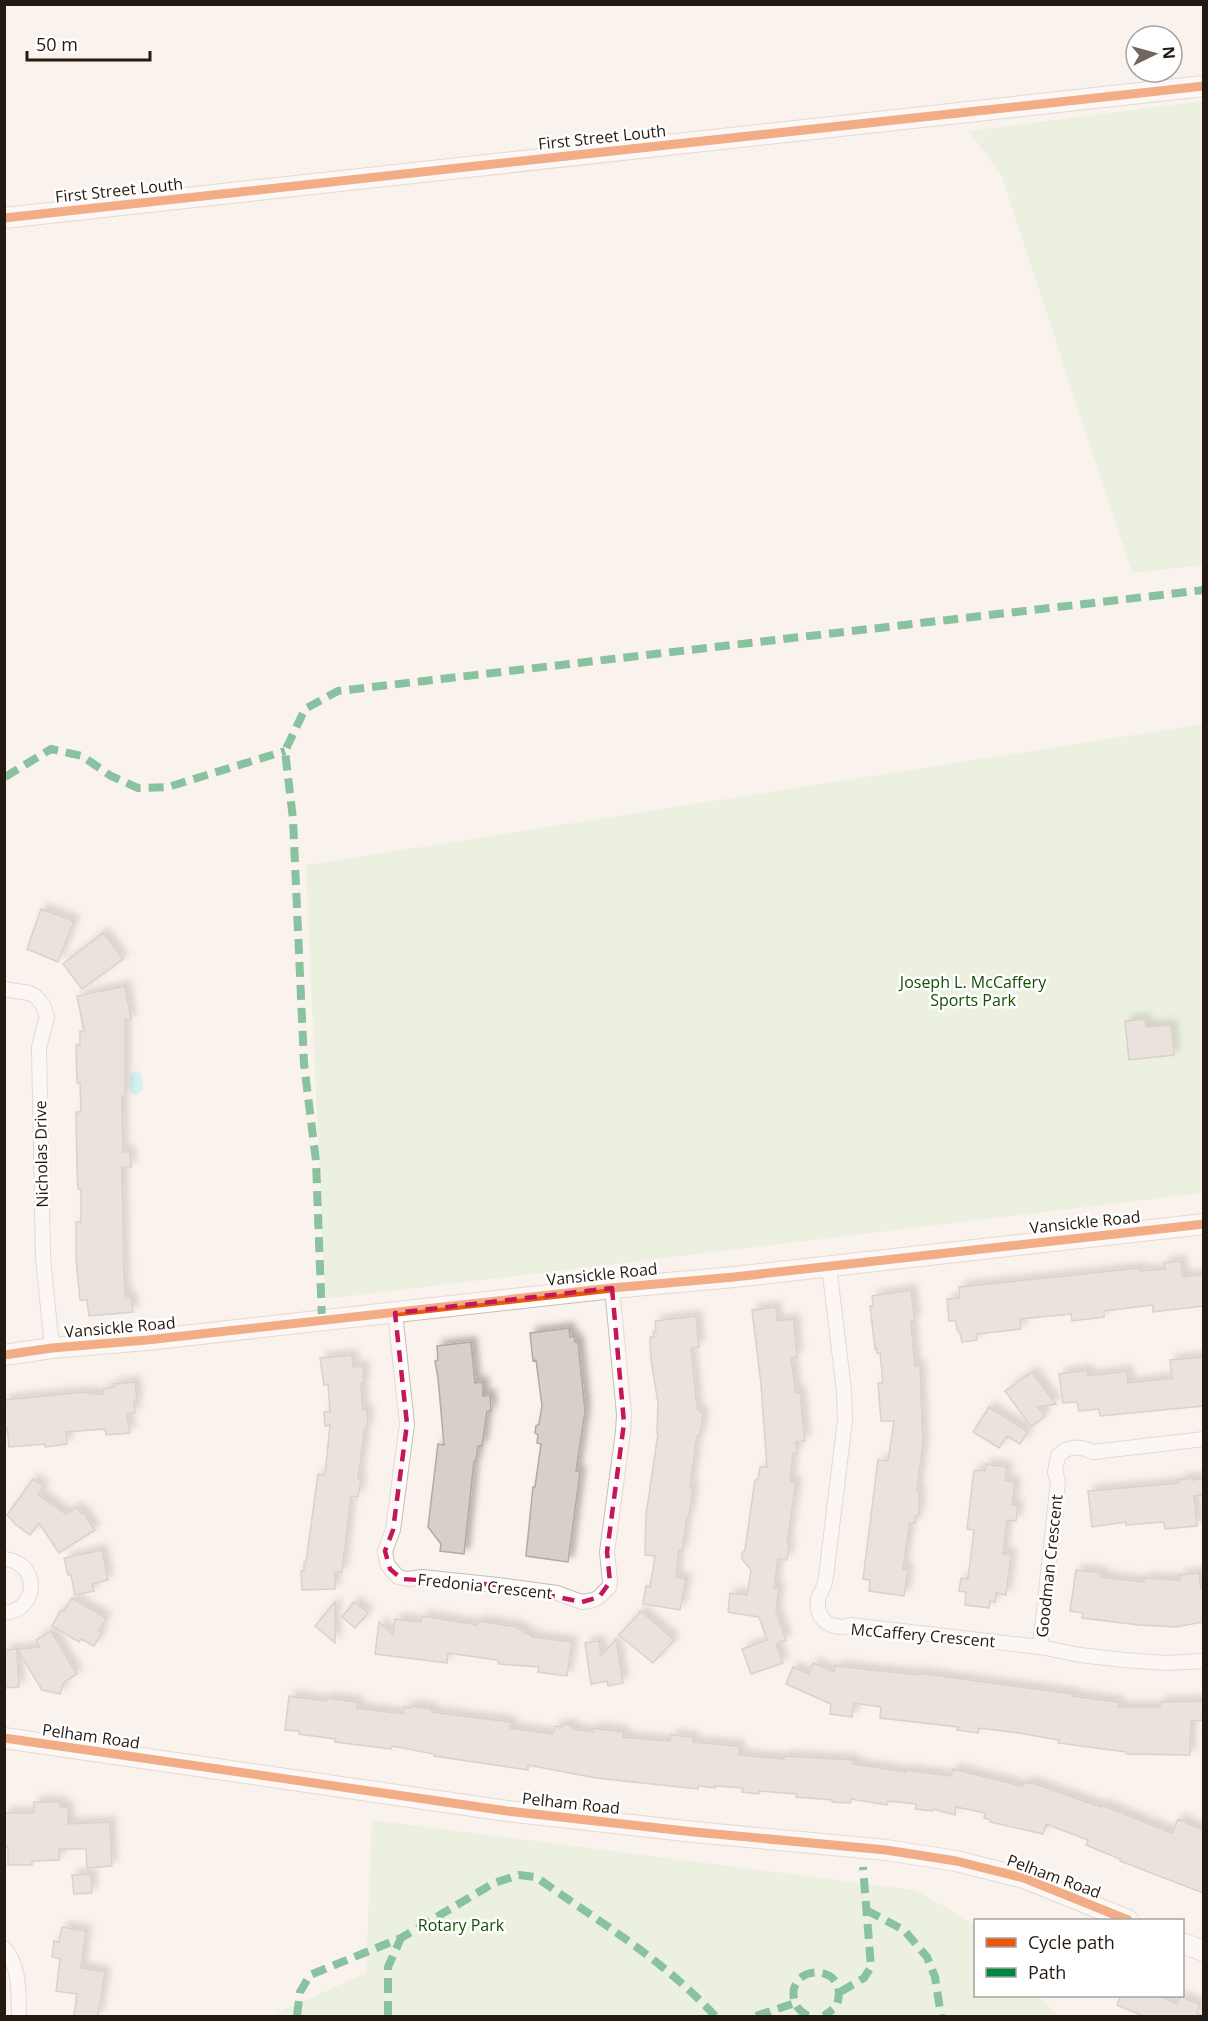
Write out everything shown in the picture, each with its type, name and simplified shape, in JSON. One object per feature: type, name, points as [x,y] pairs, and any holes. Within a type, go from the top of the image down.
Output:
[{"type":"street","name":"First Street Louth","points":[[4,218],[1203,86]]},
{"type":"street","name":"Nicholas Drive","points":[[4,989],[24,991],[35,996],[43,1005],[47,1017],[40,1040],[39,1059],[43,1258],[52,1348]]},
{"type":"street","name":"Vansickle Road","points":[[4,1355],[1203,1224]]},
{"type":"street","name":"McCaffery Crescent","points":[[829,1266],[844,1391],[845,1420],[823,1588],[818,1598],[820,1615],[826,1623],[837,1628],[850,1625],[1040,1647],[1124,1660],[1167,1663],[1203,1661]]},
{"type":"street","name":"Fredonia Crescent","points":[[395,1313],[407,1424],[393,1530],[385,1551],[385,1558],[394,1575],[402,1579],[422,1577],[557,1593],[576,1601],[588,1602],[605,1592],[610,1582],[607,1552],[624,1432],[612,1288]]},
{"type":"street","name":"Goodman Crescent","points":[[1040,1647],[1058,1481],[1055,1472],[1058,1456],[1074,1447],[1082,1447],[1093,1452],[1203,1439]]},
{"type":"street","points":[[4,1559],[15,1560],[22,1565],[27,1571],[32,1587],[25,1603],[19,1609],[4,1613]]},
{"type":"street","name":"Pelham Road","points":[[4,1738],[507,1811],[886,1850],[944,1859],[1024,1878],[1126,1919]]},
{"type":"street","points":[[1184,1944],[1203,1951]]},
{"type":"street","points":[[4,1948],[17,1972],[18,2016]]},
{"type":"highlighted area","points":[[612,1288],[624,1423],[607,1552],[610,1582],[599,1597],[582,1602],[498,1585],[402,1579],[390,1569],[385,1551],[393,1530],[407,1424],[395,1313]]},
{"type":"green space","points":[[1203,101],[1203,565],[1132,573],[1002,177],[969,131]]},
{"type":"green space","name":"Joseph L. McCaffery Sports Park","points":[[1203,724],[1203,1193],[325,1299],[306,865]]},
{"type":"green space","name":"Rotary Park","points":[[372,1820],[915,1890],[970,1921],[974,1926],[974,1997],[1040,1997],[1059,2016],[277,2016],[277,2013],[366,1973]]},
{"type":"water","points":[[134,1071],[142,1075],[143,1090],[137,1095],[132,1094],[130,1090],[130,1076]]},
{"type":"building","points":[[41,909],[74,921],[58,962],[27,949]]},
{"type":"building","points":[[103,933],[123,959],[82,989],[63,964]]},
{"type":"building","points":[[125,986],[131,1019],[125,1020],[125,1096],[122,1096],[123,1152],[130,1152],[131,1167],[122,1167],[124,1278],[126,1298],[131,1297],[133,1312],[89,1316],[87,1300],[80,1300],[76,1258],[76,1222],[81,1222],[81,1189],[78,1189],[76,1112],[81,1112],[80,1083],[77,1083],[76,1045],[80,1045],[80,1031],[84,1031],[77,996]]},
{"type":"building","points":[[1145,1019],[1146,1027],[1171,1025],[1174,1055],[1129,1060],[1125,1021]]},
{"type":"building","points":[[1181,1261],[1183,1277],[1203,1274],[1203,1306],[1153,1312],[1153,1305],[1104,1311],[1104,1317],[1072,1321],[1071,1314],[1020,1319],[1021,1329],[976,1334],[977,1340],[962,1342],[956,1321],[949,1321],[947,1299],[960,1298],[959,1287],[1139,1268],[1140,1271],[1165,1269],[1164,1263]]},
{"type":"building","points":[[911,1290],[915,1321],[911,1321],[915,1366],[920,1366],[923,1444],[917,1490],[919,1490],[919,1514],[916,1516],[915,1523],[910,1523],[903,1569],[908,1569],[904,1596],[869,1591],[870,1580],[863,1579],[878,1460],[888,1461],[894,1421],[881,1421],[878,1383],[883,1383],[880,1353],[877,1353],[877,1348],[875,1349],[870,1306],[873,1306],[872,1296]]},
{"type":"building","points":[[776,1307],[777,1321],[794,1319],[797,1357],[791,1358],[796,1393],[800,1392],[805,1441],[796,1442],[797,1453],[793,1453],[790,1482],[796,1482],[787,1543],[789,1544],[787,1560],[778,1559],[774,1588],[779,1588],[776,1611],[786,1640],[776,1644],[783,1663],[751,1674],[742,1649],[767,1640],[759,1617],[728,1612],[730,1593],[747,1595],[751,1570],[742,1559],[742,1553],[745,1550],[755,1480],[758,1480],[760,1467],[767,1467],[761,1384],[752,1310]]},
{"type":"building","points":[[696,1316],[699,1347],[691,1348],[697,1408],[703,1415],[700,1436],[697,1436],[690,1487],[693,1488],[689,1517],[687,1517],[682,1551],[679,1550],[676,1577],[686,1579],[680,1610],[643,1604],[646,1586],[650,1587],[655,1556],[645,1555],[646,1515],[658,1433],[658,1403],[650,1337],[654,1337],[653,1332],[656,1331],[655,1321]]},
{"type":"building","points":[[569,1328],[570,1337],[574,1336],[575,1342],[578,1342],[585,1411],[576,1471],[580,1472],[568,1562],[526,1556],[533,1487],[535,1487],[541,1444],[537,1443],[538,1435],[535,1433],[542,1406],[530,1333]]},
{"type":"building","points":[[471,1342],[475,1383],[483,1382],[483,1396],[490,1395],[491,1411],[487,1411],[482,1446],[478,1446],[476,1461],[474,1461],[464,1554],[440,1551],[441,1544],[428,1527],[438,1444],[444,1445],[435,1361],[438,1360],[437,1346]]},
{"type":"building","points":[[352,1355],[353,1367],[363,1366],[364,1383],[361,1384],[363,1410],[367,1410],[368,1426],[365,1427],[358,1497],[351,1496],[342,1572],[335,1572],[335,1589],[302,1590],[301,1571],[304,1571],[304,1562],[306,1562],[318,1474],[325,1475],[330,1425],[325,1426],[324,1412],[330,1412],[328,1384],[324,1385],[320,1358]]},
{"type":"building","points":[[1203,1357],[1203,1406],[1100,1416],[1099,1409],[1079,1411],[1077,1402],[1063,1403],[1059,1374],[1088,1370],[1088,1376],[1127,1371],[1128,1383],[1172,1378],[1170,1360]]},
{"type":"building","points":[[1032,1372],[1056,1404],[1038,1407],[1045,1416],[1031,1427],[1005,1391]]},
{"type":"building","points":[[135,1382],[137,1401],[134,1401],[135,1413],[127,1414],[130,1433],[106,1435],[105,1429],[66,1432],[67,1444],[45,1447],[45,1444],[9,1447],[7,1428],[4,1429],[4,1400],[83,1392],[103,1395],[103,1389],[115,1387],[114,1384]]},
{"type":"building","points":[[989,1407],[1028,1432],[1020,1444],[1007,1436],[999,1448],[973,1432]]},
{"type":"building","points":[[986,1464],[1007,1467],[1005,1480],[1015,1482],[1012,1505],[1018,1505],[1016,1521],[1007,1520],[1003,1554],[1011,1554],[1006,1595],[996,1593],[995,1602],[990,1601],[989,1608],[965,1605],[966,1592],[959,1591],[961,1578],[968,1579],[974,1530],[967,1529],[974,1470],[985,1471]]},
{"type":"building","points":[[1193,1478],[1193,1480],[1203,1478],[1203,1495],[1194,1496],[1197,1526],[1165,1529],[1164,1522],[1126,1525],[1126,1522],[1092,1527],[1088,1491],[1179,1483],[1178,1480]]},
{"type":"building","points":[[33,1479],[44,1487],[38,1494],[66,1514],[77,1507],[95,1530],[59,1553],[39,1523],[30,1535],[16,1525],[7,1515]]},
{"type":"building","points":[[102,1550],[108,1580],[92,1584],[94,1591],[75,1595],[71,1575],[68,1575],[64,1558]]},
{"type":"building","points":[[1076,1570],[1102,1573],[1101,1577],[1144,1582],[1144,1578],[1180,1580],[1179,1575],[1199,1573],[1201,1589],[1203,1589],[1203,1622],[1176,1627],[1082,1618],[1083,1613],[1070,1611]]},
{"type":"building","points":[[72,1598],[106,1618],[99,1631],[102,1633],[94,1646],[81,1639],[79,1642],[52,1626],[61,1610],[64,1611]]},
{"type":"building","points":[[335,1602],[335,1643],[315,1626]]},
{"type":"building","points":[[354,1602],[368,1613],[355,1628],[342,1617]]},
{"type":"building","points":[[641,1611],[674,1640],[653,1663],[619,1635]]},
{"type":"building","points":[[422,1616],[477,1625],[478,1621],[518,1627],[518,1629],[525,1630],[524,1633],[533,1635],[532,1637],[572,1642],[567,1676],[538,1672],[539,1667],[499,1664],[497,1660],[448,1653],[447,1663],[375,1654],[379,1622],[393,1634],[395,1619],[421,1622]]},
{"type":"building","points":[[51,1631],[77,1674],[64,1682],[60,1694],[42,1690],[17,1649],[40,1647],[36,1640]]},
{"type":"building","points":[[616,1639],[623,1683],[608,1686],[607,1681],[591,1684],[585,1643],[599,1641],[601,1656]]},
{"type":"building","points":[[17,1649],[19,1687],[4,1688],[4,1650]]},
{"type":"building","points":[[813,1663],[834,1672],[835,1666],[919,1675],[919,1673],[1073,1694],[1073,1696],[1119,1702],[1118,1707],[1160,1707],[1160,1702],[1203,1701],[1203,1720],[1191,1721],[1190,1755],[1126,1754],[1126,1752],[1058,1743],[1059,1740],[1019,1733],[979,1728],[978,1733],[957,1730],[958,1727],[880,1718],[881,1707],[854,1703],[852,1717],[830,1714],[831,1704],[786,1684],[793,1667],[809,1674]]},
{"type":"building","points":[[289,1696],[358,1702],[357,1708],[403,1714],[404,1707],[411,1708],[412,1706],[432,1709],[432,1712],[511,1722],[510,1728],[553,1734],[555,1726],[562,1727],[564,1724],[573,1729],[593,1732],[593,1728],[624,1732],[623,1737],[670,1741],[671,1735],[693,1737],[693,1742],[739,1746],[739,1755],[784,1759],[784,1756],[854,1760],[853,1764],[951,1776],[953,1769],[1022,1786],[1023,1783],[1029,1784],[1030,1782],[1101,1807],[1102,1805],[1172,1833],[1178,1819],[1203,1830],[1203,1893],[1120,1861],[1120,1859],[1086,1845],[1088,1840],[1046,1824],[1043,1834],[990,1822],[984,1818],[985,1813],[956,1807],[955,1815],[933,1809],[933,1811],[915,1809],[916,1804],[888,1801],[887,1805],[851,1799],[850,1803],[832,1802],[833,1800],[796,1797],[797,1794],[742,1792],[743,1788],[698,1786],[698,1789],[596,1778],[528,1765],[528,1770],[434,1756],[434,1754],[392,1746],[391,1749],[335,1742],[335,1739],[285,1730]]},
{"type":"building","points":[[34,1802],[60,1802],[60,1807],[68,1807],[68,1824],[110,1822],[112,1866],[87,1868],[86,1849],[59,1849],[59,1860],[32,1861],[32,1865],[8,1865],[8,1847],[4,1847],[4,1813],[34,1813]]},
{"type":"building","points":[[91,1874],[92,1893],[74,1894],[72,1875]]},
{"type":"building","points":[[62,1927],[86,1931],[81,1968],[105,1972],[98,2016],[74,2016],[77,1994],[56,1991],[60,1959],[52,1957],[54,1941],[59,1942]]},
{"type":"building","points":[[1120,1997],[1162,1997],[1177,2004],[1180,1997],[1182,1997],[1200,2005],[1197,2012],[1203,2016],[1143,2016],[1117,2005]]},
{"type":"marked path","points":[[322,1321],[316,1161],[304,1064],[293,819],[285,751],[305,709],[338,691],[1204,590]]},
{"type":"marked path","points":[[5,777],[51,749],[82,756],[111,776],[138,788],[168,787],[285,751]]},
{"type":"marked path","points":[[840,1992],[864,1978],[871,1967],[863,1867]]},
{"type":"marked path","points":[[297,2016],[300,1992],[310,1975],[401,1938],[494,1883],[519,1875],[536,1877],[630,1942],[674,1977],[715,2016]]},
{"type":"marked path","points":[[866,1910],[904,1930],[927,1957],[935,1977],[941,2016]]},
{"type":"marked path","points":[[388,2016],[388,1967],[401,1938]]},
{"type":"marked path","points":[[808,2016],[796,2005],[794,1987],[800,1978],[819,1973],[828,1975],[836,1982],[839,1993],[836,2007],[824,2016]]},
{"type":"marked path","points":[[756,2016],[795,2003]]},
{"type":"cycle path","points":[[4,218],[1204,86]]},
{"type":"cycle path","points":[[4,1355],[1204,1224]]},
{"type":"cycle path","points":[[4,1738],[507,1811],[886,1850],[956,1861],[1024,1878],[1126,1919]]}]
